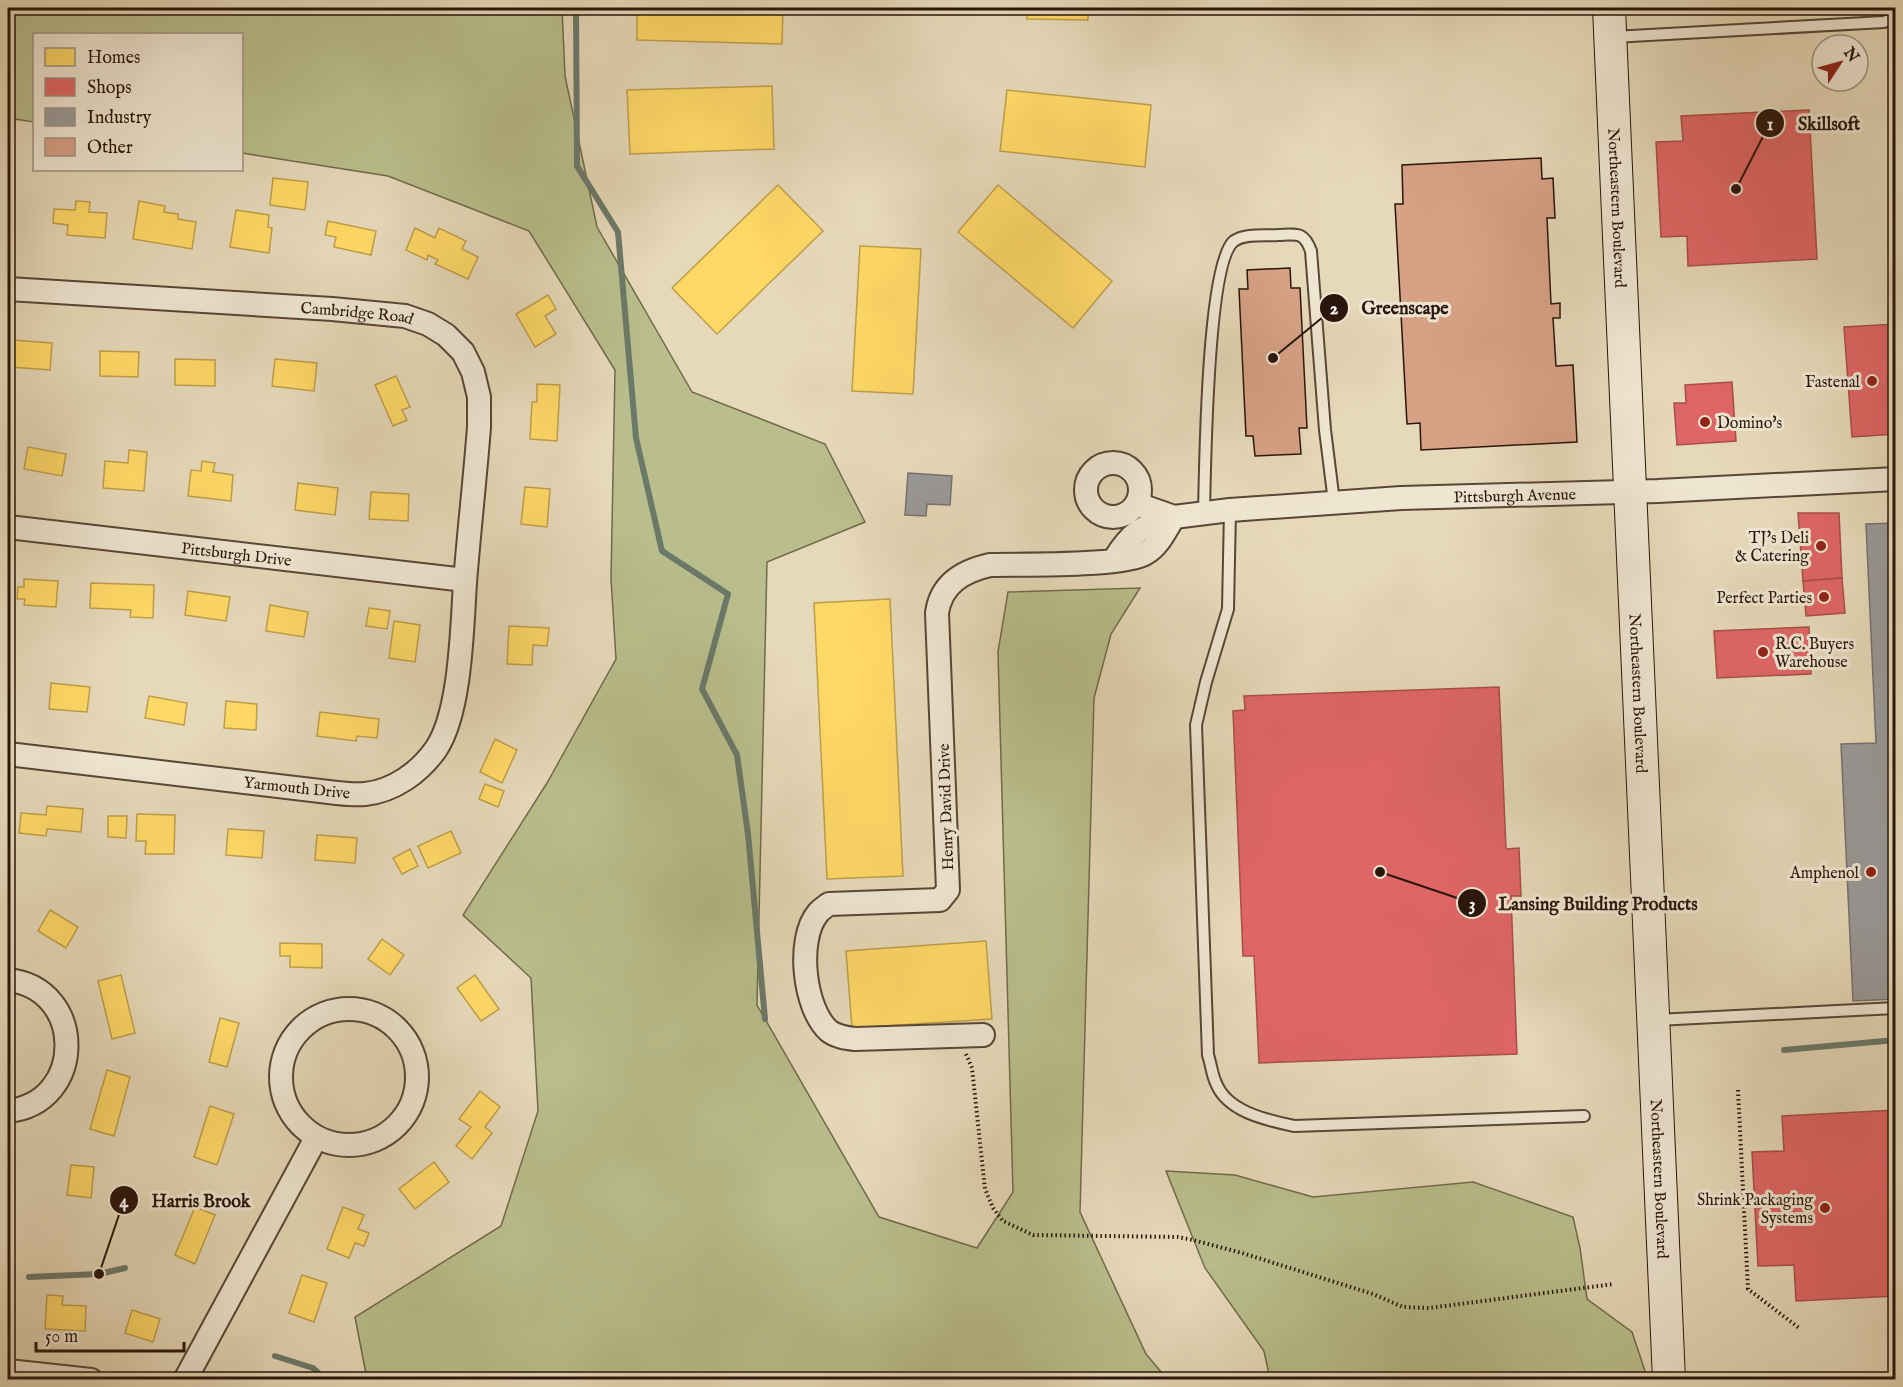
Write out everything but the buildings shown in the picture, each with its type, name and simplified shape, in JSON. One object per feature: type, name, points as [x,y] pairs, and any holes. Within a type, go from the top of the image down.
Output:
[{"type":"street","name":"Northeastern Boulevard","points":[[1609,22],[1669,1380]]},
{"type":"street","name":"Cambridge Road","points":[[8,288],[378,313],[405,316],[428,324],[463,352],[473,372],[479,397],[479,427],[465,580]]},
{"type":"street","name":"Pittsburgh Avenue","points":[[1137,504],[1174,517],[1334,502],[1896,479]]},
{"type":"street","name":"Henry David Drive","points":[[983,1035],[855,1039],[840,1037],[829,1031],[814,1008],[805,976],[806,950],[812,926],[817,914],[829,904],[940,900],[948,890],[937,613],[939,600],[948,586],[967,572],[990,566],[1114,560],[1144,555],[1154,548],[1174,517]]},
{"type":"street","name":"Pittsburgh Drive","points":[[8,527],[465,580]]},
{"type":"street","name":"Yarmouth Drive","points":[[8,754],[337,793],[365,794],[386,789],[407,778],[424,764],[438,747],[446,727],[454,699],[460,657],[465,580]]},
{"type":"street","points":[[8,980],[33,988],[50,1001],[57,1010],[65,1029],[67,1051],[62,1072],[50,1090],[33,1104],[8,1111]]},
{"type":"street","points":[[343,1009],[355,1009],[377,1015],[396,1028],[414,1055],[417,1077],[410,1108],[404,1118],[389,1133],[369,1143],[348,1146],[316,1138],[291,1114],[282,1092],[281,1069],[288,1047],[301,1028],[321,1015],[343,1009]]},
{"type":"street","points":[[185,1380],[316,1138]]},
{"type":"street","points":[[8,1371],[91,1380]]},
{"type":"lane","points":[[1609,22],[1884,22],[1896,17]]},
{"type":"lane","points":[[1204,513],[1208,394],[1218,280],[1226,250],[1235,240],[1248,236],[1298,234],[1307,240],[1311,251],[1325,430],[1334,502]]},
{"type":"lane","points":[[1230,510],[1228,609],[1196,725],[1208,1055],[1216,1086],[1231,1102],[1256,1118],[1294,1126],[1584,1116]]},
{"type":"lane","points":[[1653,1021],[1896,1008]]},
{"type":"path","points":[[959,1035],[972,1068],[985,1189],[993,1208],[1004,1221],[1033,1235],[1178,1237],[1253,1256],[1373,1294],[1403,1307],[1430,1308],[1614,1284]]},
{"type":"path","points":[[1738,1090],[1748,1288],[1798,1328]]},
{"type":"green space","points":[[8,8],[562,8],[565,76],[597,227],[692,392],[825,444],[865,522],[767,562],[757,1005],[879,1217],[977,1248],[1013,1192],[998,652],[1008,592],[1140,588],[1111,634],[1094,698],[1080,1212],[1146,1354],[1167,1379],[367,1379],[355,1317],[501,1226],[538,1111],[531,978],[463,915],[547,783],[616,659],[611,579],[615,370],[529,231],[388,176],[243,153],[243,33],[33,33],[33,122],[8,118]]},
{"type":"green space","points":[[1166,1171],[1235,1175],[1313,1197],[1473,1182],[1573,1217],[1587,1299],[1632,1332],[1646,1374],[1640,1380],[1270,1379],[1264,1351],[1205,1268]]},
{"type":"waterway","points":[[576,8],[577,166],[618,232],[636,438],[662,551],[728,594],[702,689],[737,755],[748,834],[765,1019]]},
{"type":"waterway","points":[[1784,1050],[1896,1040]]},
{"type":"waterway","points":[[29,1277],[99,1274],[125,1268]]},
{"type":"waterway","points":[[275,1356],[313,1368],[326,1380]]},
{"type":"place","name":"Skillsoft","points":[[1736,189]]},
{"type":"place","name":"Greenscape","points":[[1273,358]]},
{"type":"place","name":"Fastenal","points":[[1872,381]]},
{"type":"place","name":"Domino's","points":[[1705,422]]},
{"type":"place","name":"TJ's Deli & Catering","points":[[1821,546]]},
{"type":"place","name":"Perfect Parties","points":[[1824,597]]},
{"type":"place","name":"R.C. Buyers Warehouse","points":[[1763,652]]},
{"type":"place","name":"Lansing Building Products","points":[[1380,872]]},
{"type":"place","name":"Amphenol","points":[[1871,872]]},
{"type":"place","name":"Shrink Packaging Systems","points":[[1825,1208]]},
{"type":"place","name":"Harris Brook","points":[[99,1274]]}]
